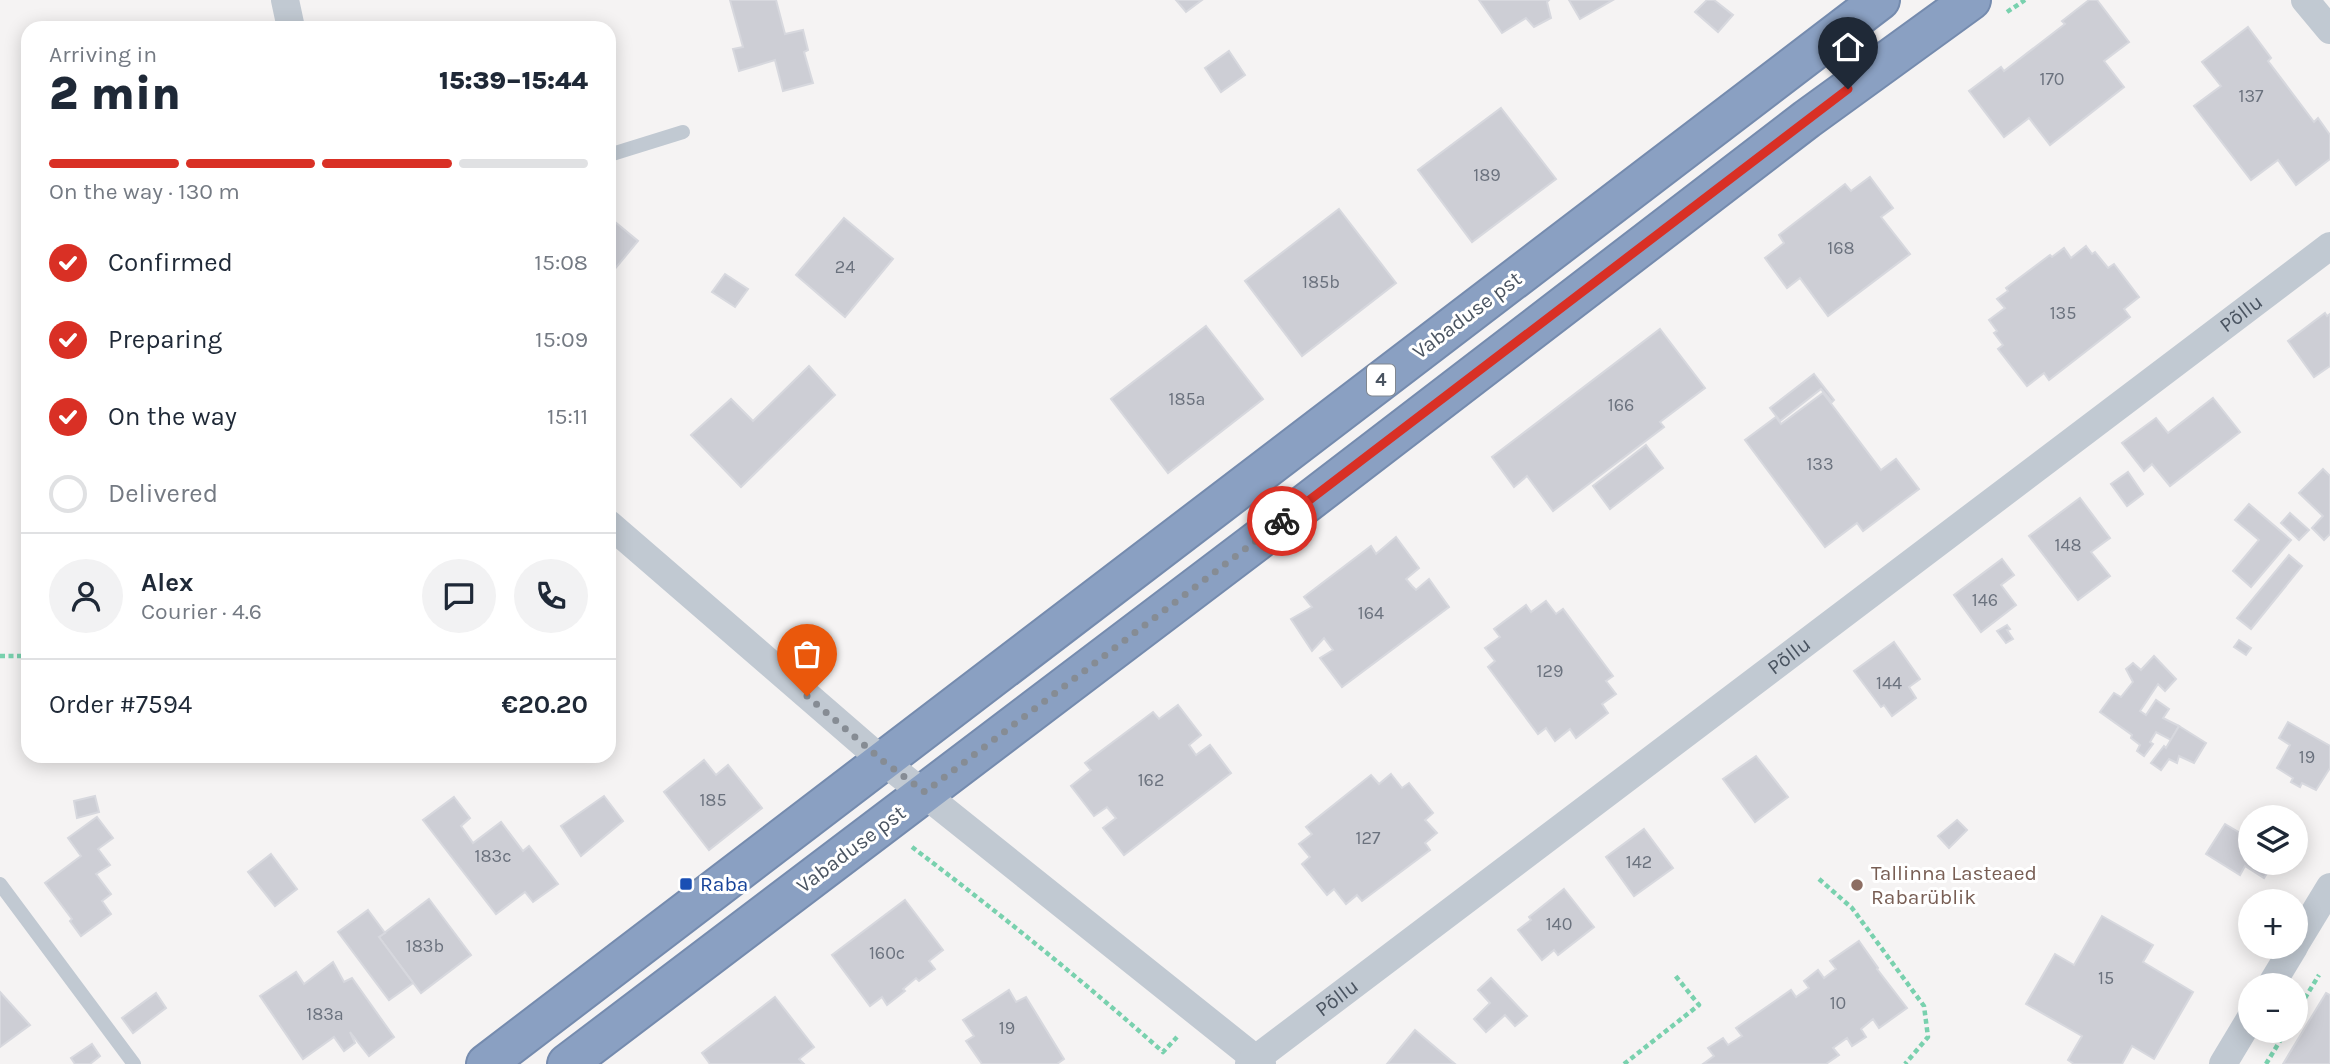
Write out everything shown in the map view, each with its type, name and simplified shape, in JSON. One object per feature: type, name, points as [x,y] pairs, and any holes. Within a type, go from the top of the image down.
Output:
[{"type":"highway","name":"Vabaduse pst","points":[[486,1064],[1880,0]]},
{"type":"highway","name":"Vabaduse pst","points":[[567,1064],[1807,119],[1971,0]]},
{"type":"street","points":[[285,0],[290,21]]},
{"type":"street","points":[[2305,0],[2330,30]]},
{"type":"street","name":"Põllu","points":[[1256,1062],[2330,246]]},
{"type":"street","points":[[616,530],[883,761],[1199,1013],[1256,1062]]},
{"type":"street","points":[[2308,923],[2330,887]]},
{"type":"street","points":[[2223,1064],[2238,1039]]},
{"type":"lane","points":[[616,153],[683,132]]},
{"type":"lane","points":[[0,884],[134,1064]]},
{"type":"path","points":[[0,656],[21,656]]},
{"type":"path","points":[[909,845],[1067,968],[1163,1052],[1199,1013]]},
{"type":"path","points":[[1819,879],[1852,908],[1924,1006],[1928,1037],[1905,1064]]},
{"type":"path","points":[[1624,1064],[1699,1005],[1674,974]]},
{"type":"path","points":[[2308,993],[2319,974]]},
{"type":"path","points":[[2266,1064],[2279,1043]]},
{"type":"building","points":[[730,0],[776,0],[785,34],[803,30],[808,50],[804,52],[813,83],[783,91],[775,60],[739,71],[733,49],[743,47]]},
{"type":"building","points":[[1176,0],[1202,0],[1186,12]]},
{"type":"building","points":[[1479,0],[1549,0],[1547,2],[1551,18],[1534,27],[1526,18],[1502,33]]},
{"type":"building","points":[[1569,0],[1613,0],[1580,19]]},
{"type":"building","points":[[1707,0],[1714,0],[1733,15],[1718,32],[1695,12]]},
{"type":"building","points":[[2089,0],[2097,0],[2129,42],[2104,61],[2124,87],[2050,145],[2029,118],[2004,137],[1969,91],[2001,67],[2004,71],[2065,24],[2062,21]]},
{"type":"building","points":[[2248,27],[2271,58],[2268,61],[2314,122],[2318,118],[2330,135],[2330,159],[2296,185],[2278,160],[2251,180],[2194,106],[2221,86],[2202,62]]},
{"type":"building","points":[[1229,51],[1245,75],[1221,92],[1205,68]]},
{"type":"building","points":[[1501,108],[1556,179],[1472,242],[1418,170]]},
{"type":"building","points":[[1870,177],[1893,208],[1881,217],[1910,254],[1828,316],[1800,278],[1787,288],[1765,258],[1784,243],[1779,235],[1845,184],[1851,191]]},
{"type":"building","points":[[1339,209],[1396,283],[1302,356],[1245,281]]},
{"type":"building","points":[[844,218],[893,259],[845,317],[796,275]]},
{"type":"building","points":[[616,223],[638,241],[616,268]]},
{"type":"building","points":[[2086,246],[2092,254],[2095,252],[2108,268],[2114,264],[2139,297],[2124,309],[2130,317],[2049,380],[2044,373],[2027,386],[1998,349],[2003,345],[1989,320],[2005,308],[1997,299],[2008,291],[2006,288],[2050,255],[2052,257],[2064,248],[2071,258]]},
{"type":"building","points":[[725,274],[748,289],[735,307],[712,292]]},
{"type":"building","points":[[2325,313],[2327,316],[2330,314],[2330,366],[2314,377],[2288,341]]},
{"type":"building","points":[[1206,326],[1263,399],[1168,473],[1111,399]]},
{"type":"building","points":[[1660,329],[1705,388],[1660,422],[1664,427],[1553,511],[1527,476],[1514,487],[1492,457]]},
{"type":"building","points":[[809,366],[835,395],[741,487],[691,435],[731,399],[753,421]]},
{"type":"building","points":[[1814,374],[1834,400],[1832,402],[1821,389],[1780,421],[1770,408]]},
{"type":"building","points":[[1823,393],[1881,470],[1896,459],[1919,489],[1863,531],[1857,523],[1825,547],[1745,440],[1776,417],[1781,424]]},
{"type":"building","points":[[2213,398],[2240,432],[2170,486],[2152,464],[2144,471],[2122,443],[2156,418],[2168,433]]},
{"type":"building","points":[[1646,445],[1663,468],[1610,509],[1593,486]]},
{"type":"building","points":[[2323,469],[2330,476],[2330,534],[2324,540],[2312,528],[2323,516],[2299,493]]},
{"type":"building","points":[[2128,472],[2143,494],[2127,506],[2111,484]]},
{"type":"building","points":[[2080,498],[2110,538],[2091,552],[2110,576],[2078,600],[2029,536]]},
{"type":"building","points":[[2249,504],[2291,540],[2251,587],[2233,571],[2259,540],[2235,520]]},
{"type":"building","points":[[2290,513],[2309,530],[2299,540],[2281,523]]},
{"type":"building","points":[[1396,537],[1419,568],[1406,579],[1416,590],[1429,579],[1449,607],[1342,687],[1320,658],[1333,650],[1324,638],[1312,651],[1291,619],[1312,607],[1304,597],[1371,546],[1376,554]]},
{"type":"building","points":[[2289,555],[2302,566],[2251,629],[2237,618]]},
{"type":"building","points":[[2002,559],[2014,575],[2001,585],[2016,605],[1981,632],[1954,595]]},
{"type":"building","points":[[1546,601],[1556,614],[1563,609],[1613,676],[1606,681],[1616,694],[1602,704],[1608,713],[1576,738],[1570,729],[1555,741],[1546,728],[1538,734],[1488,667],[1495,661],[1485,648],[1500,637],[1494,629],[1526,605],[1531,612]]},
{"type":"building","points":[[2007,625],[2013,639],[2006,643],[1997,631]]},
{"type":"building","points":[[2239,640],[2251,648],[2246,655],[2234,647]]},
{"type":"building","points":[[1894,642],[1920,679],[1909,687],[1916,698],[1892,716],[1884,705],[1881,707],[1854,671]]},
{"type":"building","points":[[2154,656],[2176,679],[2165,691],[2158,684],[2140,711],[2146,715],[2156,700],[2169,709],[2163,718],[2179,726],[2171,740],[2156,732],[2150,742],[2153,744],[2144,756],[2137,751],[2140,745],[2131,738],[2132,735],[2100,712],[2114,693],[2121,697],[2133,682],[2126,669],[2133,663],[2141,670]]},
{"type":"building","points":[[1178,705],[1201,735],[1189,745],[1196,755],[1210,745],[1231,773],[1124,855],[1103,828],[1116,818],[1107,807],[1094,816],[1071,786],[1091,770],[1085,763],[1153,712],[1159,719]]},
{"type":"building","points":[[2288,722],[2330,746],[2330,768],[2316,790],[2302,783],[2300,787],[2291,782],[2293,778],[2277,768],[2290,745],[2279,738]]},
{"type":"building","points":[[2179,726],[2206,743],[2194,763],[2179,756],[2177,763],[2169,759],[2161,770],[2151,763],[2164,746],[2166,748]]},
{"type":"building","points":[[1756,756],[1788,797],[1755,822],[1723,779]]},
{"type":"building","points":[[704,760],[716,775],[728,765],[762,808],[709,850],[664,792]]},
{"type":"building","points":[[1391,774],[1402,788],[1409,783],[1433,813],[1425,820],[1437,833],[1425,843],[1430,850],[1362,901],[1357,895],[1346,904],[1334,889],[1327,895],[1302,864],[1310,857],[1299,844],[1312,834],[1306,827],[1371,775],[1379,784]]},
{"type":"building","points":[[95,796],[99,812],[77,818],[74,801]]},
{"type":"building","points":[[604,796],[623,821],[581,856],[561,826]]},
{"type":"building","points":[[454,797],[470,818],[461,826],[473,843],[501,822],[523,851],[529,846],[558,884],[533,902],[525,892],[496,914],[423,820]]},
{"type":"building","points":[[97,817],[113,838],[98,849],[110,865],[96,874],[111,894],[102,901],[111,914],[81,936],[70,921],[72,919],[45,883],[81,856],[68,838]]},
{"type":"building","points":[[1957,820],[1967,830],[1949,848],[1938,836]]},
{"type":"building","points":[[2225,824],[2238,832],[2238,874],[2206,854]]},
{"type":"building","points":[[1644,829],[1673,868],[1634,896],[1606,857]]},
{"type":"building","points":[[271,854],[297,889],[275,906],[248,872]]},
{"type":"building","points":[[1564,889],[1594,927],[1558,955],[1554,950],[1542,960],[1518,930],[1531,920],[1529,917]]},
{"type":"building","points":[[429,899],[471,955],[421,993],[379,937]]},
{"type":"building","points":[[905,900],[943,950],[929,961],[935,969],[919,981],[916,978],[887,1005],[882,997],[870,1006],[832,955]]},
{"type":"building","points":[[368,910],[385,933],[379,937],[413,983],[389,1000],[338,932]]},
{"type":"building","points":[[2102,916],[2153,945],[2143,962],[2193,992],[2154,1059],[2132,1046],[2122,1064],[2074,1064],[2068,1060],[2082,1036],[2026,1004],[2055,954],[2074,965]]},
{"type":"building","points":[[1859,941],[1907,1008],[1879,1028],[1873,1019],[1861,1029],[1866,1037],[1852,1046],[1847,1038],[1833,1048],[1839,1055],[1826,1064],[1703,1064],[1714,1056],[1708,1048],[1723,1038],[1728,1045],[1742,1036],[1736,1028],[1791,990],[1796,997],[1809,988],[1804,981],[1818,970],[1824,978],[1836,969],[1830,961]]},
{"type":"building","points":[[333,962],[344,982],[352,978],[394,1037],[369,1056],[350,1032],[355,1043],[344,1051],[334,1037],[303,1059],[260,996],[296,972],[304,984]]},
{"type":"building","points":[[1491,978],[1527,1016],[1515,1026],[1505,1015],[1486,1032],[1474,1019],[1490,1003],[1478,990]]},
{"type":"building","points":[[1009,990],[1016,1002],[1026,997],[1064,1059],[1057,1064],[982,1064],[966,1041],[974,1036],[963,1020]]},
{"type":"building","points":[[0,992],[30,1025],[0,1047]]},
{"type":"building","points":[[156,993],[166,1008],[133,1033],[122,1018]]},
{"type":"building","points":[[2326,993],[2330,995],[2330,1064],[2283,1064],[2296,1043],[2308,1043],[2308,1023]]},
{"type":"building","points":[[775,997],[814,1047],[799,1059],[804,1064],[710,1064],[702,1053]]},
{"type":"building","points":[[1415,1030],[1455,1064],[1387,1064]]},
{"type":"building","points":[[92,1044],[100,1056],[90,1064],[75,1064],[71,1058]]},
{"type":"way so far","points":[[807,696],[883,761],[925,792],[1282,521]]},
{"type":"place","name":"Raba","points":[[686,884]]},
{"type":"place","name":"Tallinna Lasteaed Rabarüblik","points":[[1857,885]]},
{"type":"route","points":[[1282,521],[1848,89]]}]
